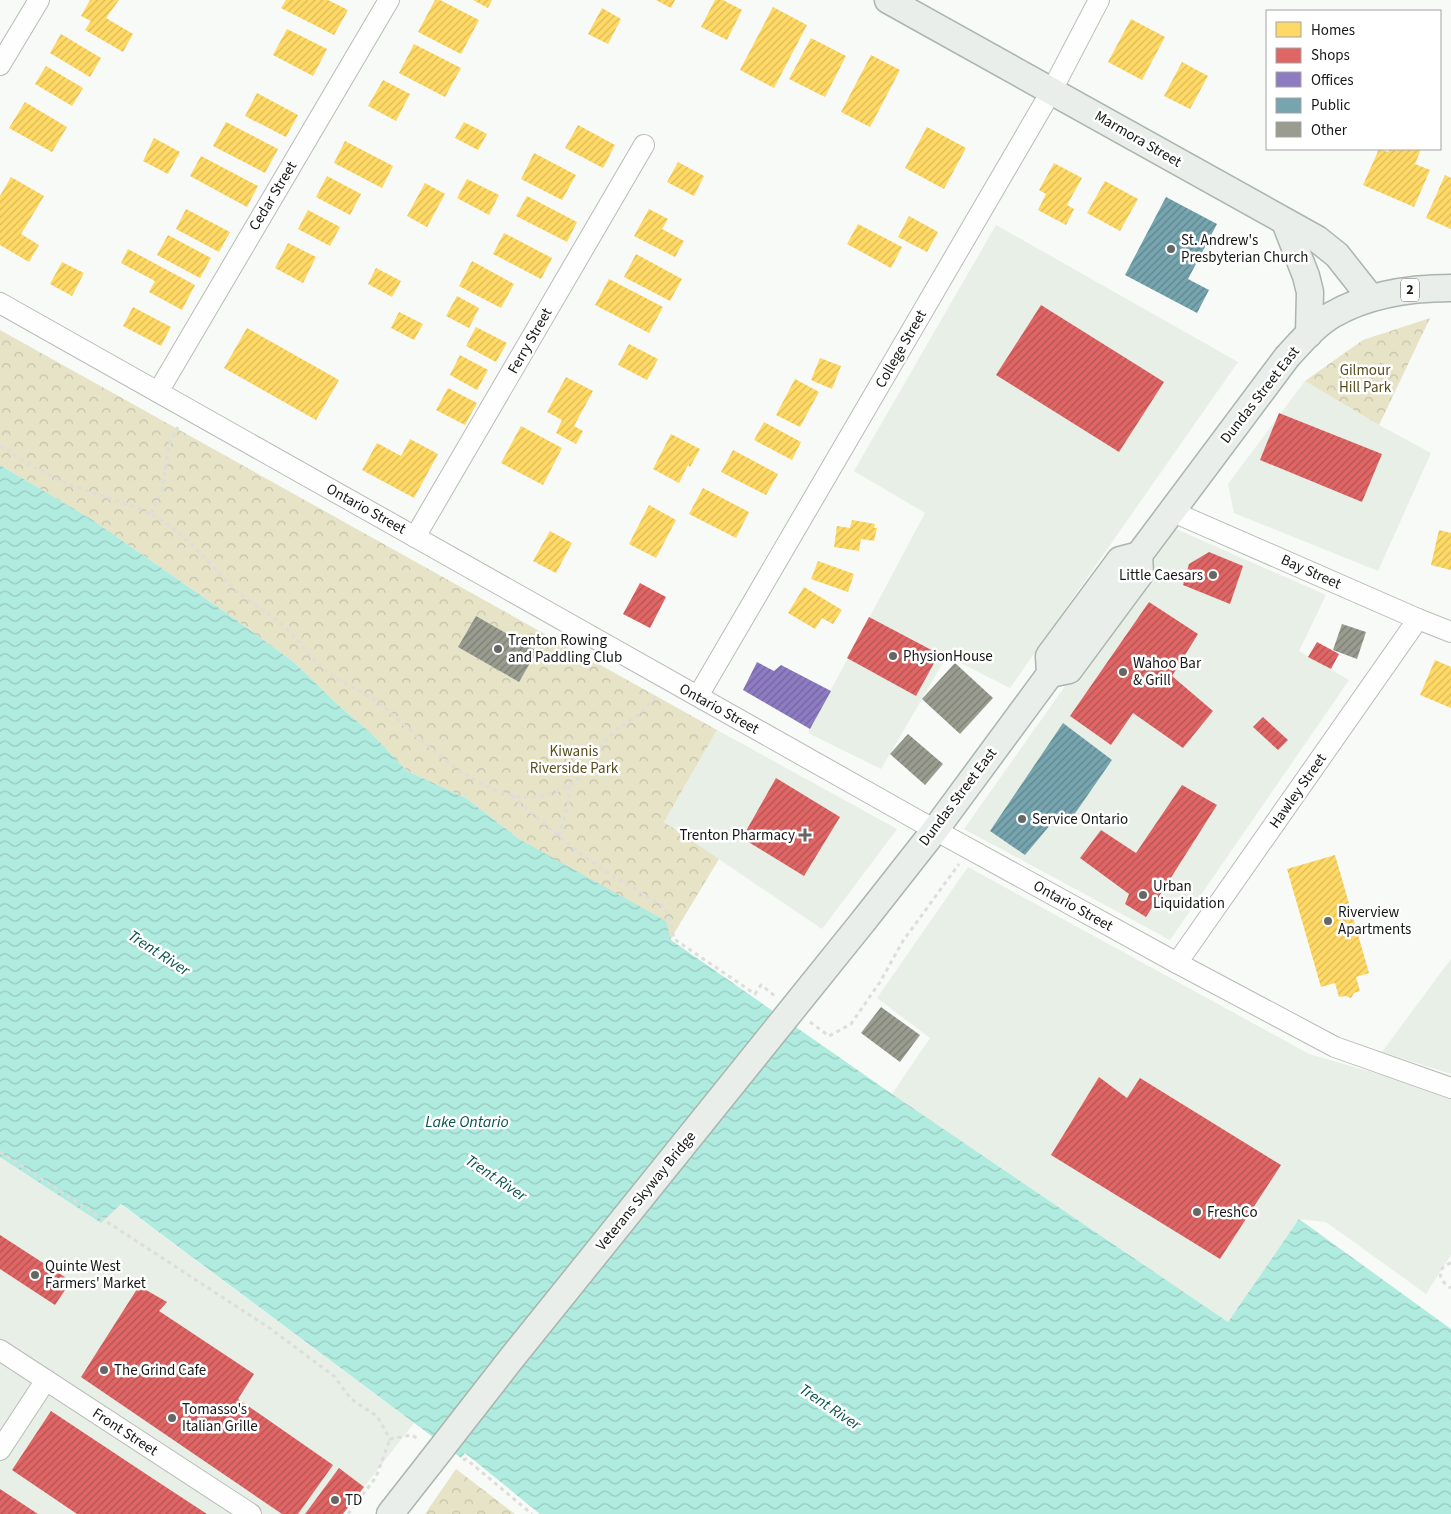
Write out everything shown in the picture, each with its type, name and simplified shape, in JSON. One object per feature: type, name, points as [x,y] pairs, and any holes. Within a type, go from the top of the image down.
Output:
[{"type":"main road","name":"Marmora Street","points":[[888,0],[1317,239],[1337,255],[1371,298]]},
{"type":"main road","points":[[1285,222],[1306,276],[1310,292],[1309,334]]},
{"type":"main road","name":"Dundas Street East","points":[[865,919],[1050,674],[1069,670],[1140,574],[1139,555],[1287,356],[1332,315],[1371,298],[1401,290],[1451,288]]},
{"type":"main road","name":"Veterans Skyway Bridge","points":[[390,1514],[425,1452],[524,1344],[865,919]]},
{"type":"street","points":[[0,65],[39,0]]},
{"type":"street","name":"Cedar Street","points":[[158,392],[389,0]]},
{"type":"street","name":"College Street","points":[[698,696],[1052,90],[1099,0]]},
{"type":"street","name":"Ferry Street","points":[[415,537],[644,145]]},
{"type":"street","name":"Ontario Street","points":[[0,303],[934,830],[1177,963],[1335,1047],[1451,1088]]},
{"type":"street","name":"Bay Street","points":[[1172,511],[1451,632]]},
{"type":"street","name":"Hawley Street","points":[[1177,963],[1418,619]]},
{"type":"street","name":"Front Street","points":[[0,1350],[251,1514]]},
{"type":"street","points":[[0,1450],[46,1380]]},
{"type":"path","points":[[150,514],[162,490],[168,445],[190,410]]},
{"type":"path","points":[[0,446],[44,472],[77,487],[134,506],[169,525],[250,602],[281,624],[325,670],[381,705],[438,755],[492,789],[512,796],[528,797],[542,795],[570,786],[592,764],[606,739],[650,703],[660,691],[666,679]]},
{"type":"path","points":[[559,836],[569,801],[570,786]]},
{"type":"path","points":[[512,796],[559,836],[605,871],[664,906],[669,916],[674,939],[755,994],[761,985],[776,996]]},
{"type":"path","points":[[806,1019],[829,1036],[850,1024],[880,982],[904,941],[970,849]]},
{"type":"path","points":[[0,1152],[268,1327],[334,1376],[351,1399],[377,1416],[390,1439],[376,1477],[348,1514]]},
{"type":"path","points":[[1451,1263],[1442,1269],[1440,1276],[1443,1284],[1451,1288]]},
{"type":"path","points":[[390,1439],[412,1435],[425,1452]]},
{"type":"path","points":[[459,1462],[466,1459],[532,1514]]},
{"type":"shaded area","points":[[996,225],[1238,362],[1010,688],[947,656],[881,769],[808,733],[925,513],[854,471]]},
{"type":"shaded area","points":[[1305,381],[1431,453],[1378,571],[1234,513],[1228,484]]},
{"type":"shaded area","points":[[1176,529],[1326,595],[1299,651],[1349,680],[1170,940],[964,829]]},
{"type":"shaded area","points":[[717,730],[897,829],[822,929],[664,822]]},
{"type":"shaded area","points":[[968,867],[1309,1054],[1451,1095],[1451,1255],[1426,1294],[1326,1222],[1299,1219],[1228,1322],[892,1094],[930,1038],[877,998]]},
{"type":"shaded area","points":[[1451,959],[1451,1074],[1382,1052]]},
{"type":"shaded area","points":[[0,1157],[101,1223],[120,1204],[414,1423],[343,1514],[0,1514]]},
{"type":"green space","name":"Gilmour Hill Park","points":[[1430,318],[1379,425],[1305,381],[1363,340]]},
{"type":"green space","name":"Kiwanis Riverside Park","points":[[0,330],[717,730],[664,822],[719,859],[670,940],[519,839],[466,798],[407,771],[372,734],[336,703],[295,663],[91,519],[0,465]]},
{"type":"green space","points":[[456,1469],[515,1514],[425,1514]]},
{"type":"water","name":"Lake Ontario","points":[[0,465],[91,519],[295,663],[336,703],[372,734],[407,771],[466,798],[519,839],[666,921],[671,940],[892,1094],[1228,1322],[1299,1219],[1451,1329],[1451,1514],[540,1514],[465,1453],[461,1458],[121,1204],[101,1223],[0,1157]]},
{"type":"building: Homes","points":[[90,0],[119,0],[106,18],[133,34],[123,52],[85,30],[91,21],[81,16]]},
{"type":"building: Homes","points":[[286,0],[328,0],[348,10],[334,35],[281,8]]},
{"type":"building: Homes","points":[[435,0],[440,0],[479,20],[461,54],[418,32]]},
{"type":"building: Homes","points":[[473,0],[492,0],[488,8]]},
{"type":"building: Homes","points":[[656,0],[675,0],[671,8]]},
{"type":"building: Homes","points":[[715,0],[723,0],[742,10],[727,40],[701,27]]},
{"type":"building: Homes","points":[[773,7],[807,25],[774,88],[740,70]]},
{"type":"building: Homes","points":[[602,8],[621,19],[608,44],[588,34]]},
{"type":"building: Homes","points":[[1131,19],[1165,37],[1142,80],[1108,62]]},
{"type":"building: Homes","points":[[287,29],[327,49],[313,76],[273,55]]},
{"type":"building: Homes","points":[[61,34],[101,58],[90,77],[50,53]]},
{"type":"building: Homes","points":[[811,38],[846,56],[825,97],[789,79]]},
{"type":"building: Homes","points":[[414,44],[461,68],[445,97],[399,73]]},
{"type":"building: Homes","points":[[871,55],[900,70],[870,127],[841,112]]},
{"type":"building: Homes","points":[[1182,62],[1208,76],[1190,109],[1164,96]]},
{"type":"building: Homes","points":[[46,66],[83,88],[72,106],[35,84]]},
{"type":"building: Homes","points":[[383,80],[410,94],[396,121],[368,106]]},
{"type":"building: Homes","points":[[257,93],[298,115],[286,137],[245,116]]},
{"type":"building: Homes","points":[[25,102],[67,127],[52,152],[9,128]]},
{"type":"building: Homes","points":[[226,122],[278,149],[265,173],[213,146]]},
{"type":"building: Homes","points":[[464,122],[487,134],[478,150],[455,138]]},
{"type":"building: Homes","points":[[578,125],[615,145],[603,168],[565,148]]},
{"type":"building: Homes","points":[[927,127],[966,148],[944,189],[905,168]]},
{"type":"building: Homes","points":[[154,138],[180,152],[168,174],[143,161]]},
{"type":"building: Homes","points":[[345,141],[393,166],[382,188],[334,163]]},
{"type":"building: Homes","points":[[1379,150],[1388,152],[1389,150],[1421,150],[1415,164],[1430,170],[1414,207],[1363,185]]},
{"type":"building: Homes","points":[[534,153],[576,175],[562,200],[521,179]]},
{"type":"building: Homes","points":[[201,156],[258,186],[247,207],[190,176]]},
{"type":"building: Homes","points":[[678,162],[704,176],[694,196],[667,182]]},
{"type":"building: Homes","points":[[1054,163],[1082,178],[1067,205],[1074,209],[1066,225],[1038,210],[1046,194],[1039,190]]},
{"type":"building: Homes","points":[[1445,175],[1451,178],[1451,229],[1426,218]]},
{"type":"building: Homes","points":[[327,176],[361,194],[350,215],[316,197]]},
{"type":"building: Homes","points":[[11,177],[44,196],[21,234],[39,245],[29,262],[0,245],[0,196]]},
{"type":"building: Homes","points":[[467,179],[499,195],[489,215],[457,198]]},
{"type":"building: Homes","points":[[1105,181],[1138,199],[1120,231],[1087,213]]},
{"type":"building: Homes","points":[[425,183],[445,194],[427,227],[407,216]]},
{"type":"building: Homes","points":[[527,196],[577,222],[567,242],[516,216]]},
{"type":"building: Homes","points":[[186,209],[230,232],[219,252],[176,229]]},
{"type":"building: Homes","points":[[649,209],[668,219],[662,229],[684,241],[675,257],[634,236]]},
{"type":"building: Homes","points":[[308,210],[340,227],[330,246],[298,229]]},
{"type":"building: Homes","points":[[909,216],[938,232],[927,252],[898,237]]},
{"type":"building: Homes","points":[[858,224],[902,247],[891,268],[847,244]]},
{"type":"building: Homes","points":[[504,233],[552,258],[541,279],[493,254]]},
{"type":"building: Homes","points":[[168,235],[211,258],[200,278],[157,255]]},
{"type":"building: Homes","points":[[288,243],[316,257],[303,283],[275,268]]},
{"type":"building: Homes","points":[[128,249],[195,285],[182,310],[149,292],[155,281],[121,263]]},
{"type":"building: Homes","points":[[636,254],[682,279],[670,301],[624,277]]},
{"type":"building: Homes","points":[[472,261],[514,284],[501,308],[459,286]]},
{"type":"building: Homes","points":[[62,262],[84,273],[72,296],[50,284]]},
{"type":"building: Homes","points":[[376,268],[401,281],[392,297],[368,284]]},
{"type":"building: Homes","points":[[609,279],[663,307],[649,333],[595,305]]},
{"type":"building: Homes","points":[[457,296],[479,308],[469,328],[446,316]]},
{"type":"building: Homes","points":[[133,307],[171,327],[161,346],[123,326]]},
{"type":"building: Homes","points":[[399,312],[423,324],[414,340],[391,328]]},
{"type":"building: Homes","points":[[476,327],[507,343],[496,362],[466,346]]},
{"type":"building: Homes","points":[[247,328],[339,380],[316,420],[224,368]]},
{"type":"building: Homes","points":[[629,344],[658,359],[647,380],[618,365]]},
{"type":"building: Homes","points":[[460,355],[488,370],[477,390],[450,375]]},
{"type":"building: Homes","points":[[820,358],[841,366],[832,389],[811,380]]},
{"type":"building: Homes","points":[[566,377],[593,391],[574,426],[583,431],[576,444],[556,433],[562,420],[547,412]]},
{"type":"building: Homes","points":[[795,379],[819,392],[800,427],[776,415]]},
{"type":"building: Homes","points":[[448,388],[477,403],[465,425],[436,410]]},
{"type":"building: Homes","points":[[764,422],[801,442],[792,460],[754,440]]},
{"type":"building: Homes","points":[[521,426],[562,448],[543,485],[501,463]]},
{"type":"building: Homes","points":[[671,434],[700,449],[690,467],[688,465],[679,483],[653,469]]},
{"type":"building: Homes","points":[[410,439],[438,454],[414,498],[362,470],[377,443],[401,456]]},
{"type":"building: Homes","points":[[733,450],[778,474],[766,495],[721,472]]},
{"type":"building: Homes","points":[[703,488],[749,512],[736,538],[689,514]]},
{"type":"building: Homes","points":[[649,505],[676,520],[656,558],[629,544]]},
{"type":"building: Homes","points":[[852,520],[875,524],[874,528],[877,528],[874,541],[861,539],[859,551],[834,547],[837,526],[850,528]]},
{"type":"building: Homes","points":[[1439,530],[1451,533],[1451,570],[1431,565]]},
{"type":"building: Homes","points":[[550,531],[572,543],[556,573],[533,561]]},
{"type":"building: Homes","points":[[818,561],[854,574],[848,592],[811,579]]},
{"type":"building: Homes","points":[[804,587],[842,610],[833,624],[822,618],[815,629],[788,613]]},
{"type":"building: Homes","points":[[1435,660],[1451,667],[1451,708],[1420,695]]},
{"type":"building: Homes","name":"Riverview Apartments","points":[[1335,855],[1369,973],[1356,977],[1360,991],[1354,993],[1351,998],[1339,997],[1335,983],[1321,987],[1287,869]]},
{"type":"building: Shops","points":[[1041,305],[1164,382],[1119,452],[996,375]]},
{"type":"building: Shops","points":[[1279,413],[1382,454],[1362,502],[1260,460]]},
{"type":"building: Shops","name":"Little Caesars","points":[[1209,552],[1243,566],[1230,604],[1183,585],[1189,564]]},
{"type":"building: Shops","points":[[640,583],[666,597],[650,628],[623,614]]},
{"type":"building: Shops","points":[[1149,602],[1198,634],[1172,676],[1213,711],[1183,748],[1133,713],[1111,745],[1070,716]]},
{"type":"building: Shops","name":"PhysionHouse","points":[[869,617],[939,654],[916,696],[847,658]]},
{"type":"building: Shops","points":[[1317,642],[1339,654],[1331,669],[1308,657]]},
{"type":"building: Shops","points":[[1263,717],[1288,740],[1278,750],[1253,727]]},
{"type":"building: Shops","points":[[776,778],[840,817],[804,876],[742,838]]},
{"type":"building: Shops","points":[[1182,785],[1217,805],[1146,917],[1125,904],[1129,894],[1080,858],[1101,830],[1136,853]]},
{"type":"building: Shops","name":"FreshCo","points":[[1099,1077],[1127,1098],[1140,1078],[1281,1165],[1220,1259],[1051,1155]]},
{"type":"building: Shops","name":"Quinte West Farmers' Market","points":[[0,1235],[71,1281],[55,1305],[0,1269]]},
{"type":"building: Shops","points":[[139,1286],[167,1302],[159,1311],[254,1374],[238,1399],[333,1465],[298,1514],[282,1514],[81,1377]]},
{"type":"building: Shops","points":[[51,1411],[207,1514],[77,1514],[12,1470]]},
{"type":"building: Shops","name":"TD","points":[[339,1468],[364,1487],[343,1514],[305,1514]]},
{"type":"building: Shops","points":[[0,1489],[38,1514],[0,1514]]},
{"type":"building: Offices","points":[[757,662],[774,671],[781,665],[831,691],[810,729],[743,690]]},
{"type":"building: Public","name":"St. Andrew's Presbyterian Church","points":[[1166,197],[1217,224],[1188,279],[1209,290],[1197,313],[1125,275]]},
{"type":"building: Public","points":[[1063,723],[1112,760],[1067,825],[1056,818],[1025,855],[990,831]]},
{"type":"building: Other","name":"Trenton Rowing and Paddling Club","points":[[476,616],[537,651],[519,682],[458,647]]},
{"type":"building: Other","points":[[1342,624],[1366,632],[1357,659],[1333,650]]},
{"type":"building: Other","points":[[955,663],[993,698],[960,734],[922,699]]},
{"type":"building: Other","points":[[908,734],[943,764],[925,785],[890,754]]},
{"type":"building: Other","points":[[881,1007],[920,1035],[900,1062],[861,1033]]},
{"type":"place","name":"St. Andrew's Presbyterian Church","points":[[1171,249]]},
{"type":"place","name":"Little Caesars","points":[[1213,575]]},
{"type":"place","name":"Trenton Rowing and Paddling Club","points":[[498,649]]},
{"type":"place","name":"PhysionHouse","points":[[893,656]]},
{"type":"place","name":"Wahoo Bar & Grill","points":[[1123,672]]},
{"type":"place","name":"Service Ontario","points":[[1022,819]]},
{"type":"place","name":"Trenton Pharmacy","points":[[805,835]]},
{"type":"place","name":"Urban Liquidation","points":[[1143,895]]},
{"type":"place","name":"Riverview Apartments","points":[[1328,921]]},
{"type":"place","name":"FreshCo","points":[[1197,1212]]},
{"type":"place","name":"Quinte West Farmers' Market","points":[[35,1275]]},
{"type":"place","name":"The Grind Cafe","points":[[104,1370]]},
{"type":"place","name":"Tomasso's Italian Grille","points":[[172,1418]]},
{"type":"place","name":"TD","points":[[335,1500]]},
{"type":"water label","name":"Trent River","points":[[159,953]]},
{"type":"water label","name":"Trent River","points":[[496,1178]]},
{"type":"water label","name":"Trent River","points":[[830,1407]]}]
